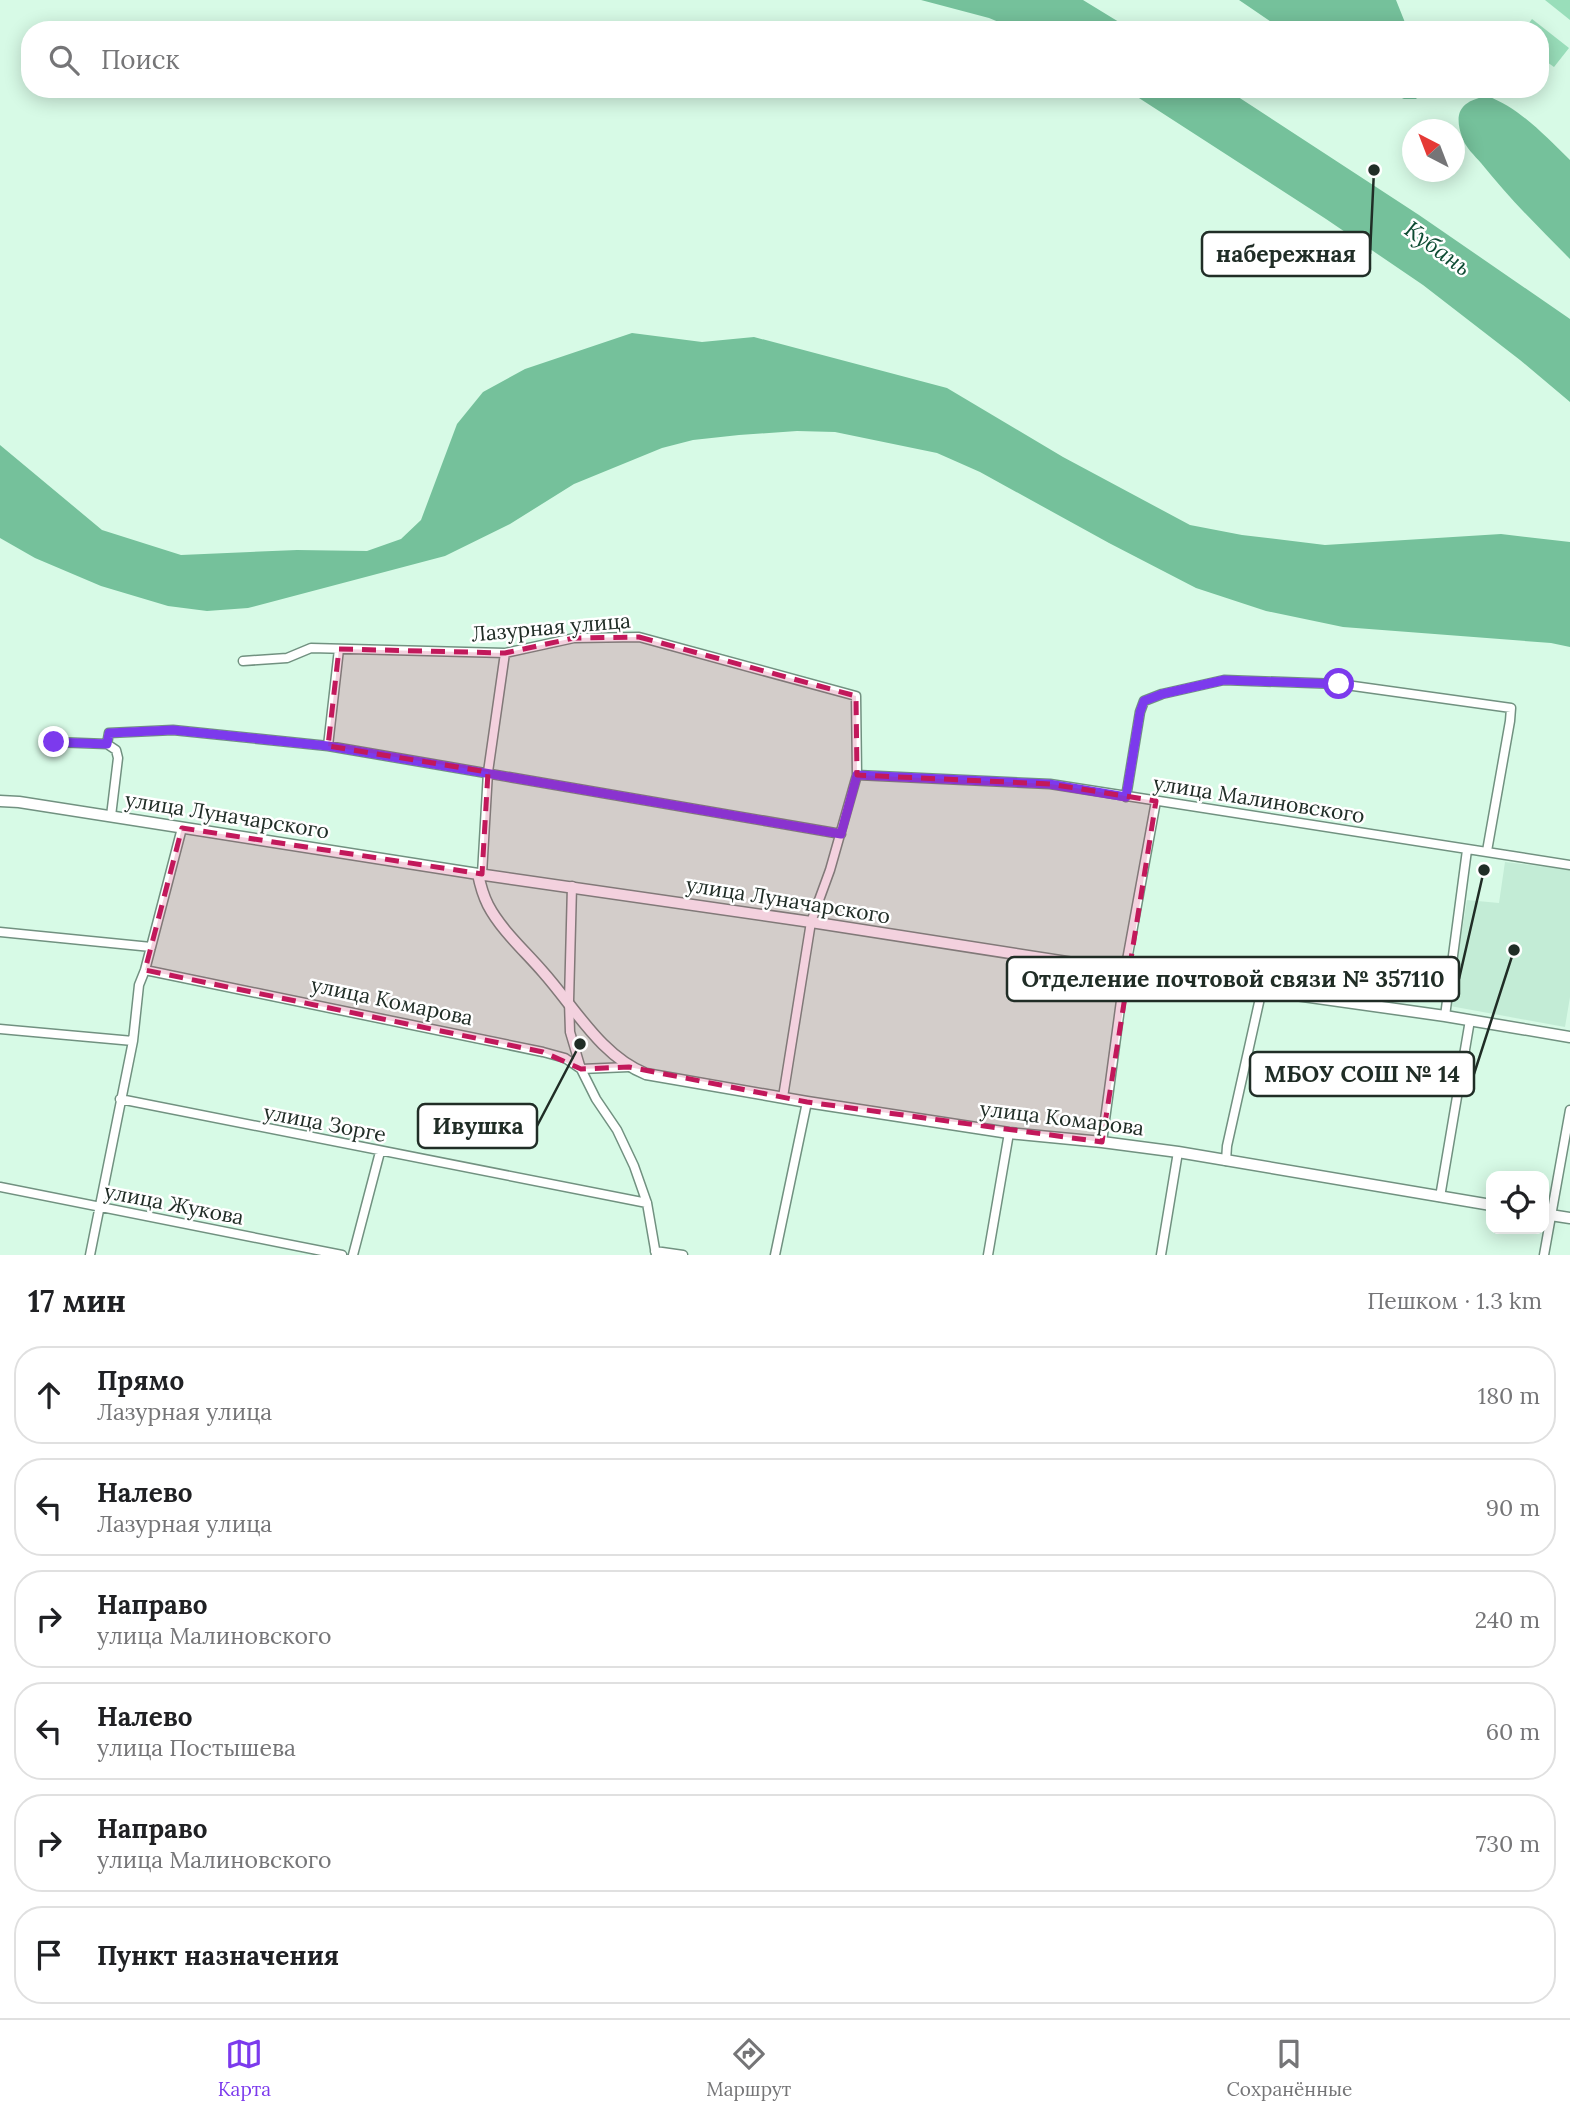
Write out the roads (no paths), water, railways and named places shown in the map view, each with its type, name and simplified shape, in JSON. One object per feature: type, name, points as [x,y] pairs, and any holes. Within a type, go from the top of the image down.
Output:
[{"type":"street","name":"Лазурная улица","points":[[243,661],[287,658],[311,648],[505,653],[575,638],[639,637],[856,696],[857,775]]},
{"type":"street","points":[[328,746],[339,649]]},
{"type":"street","points":[[480,874],[488,772],[505,653]]},
{"type":"street","points":[[1126,797],[1140,712],[1144,701],[1162,694],[1224,680],[1339,684],[1511,708],[1487,851]]},
{"type":"street","points":[[107,744],[109,733],[173,730],[328,746],[841,834]]},
{"type":"street","points":[[54,742],[107,744],[116,750],[118,758],[110,816]]},
{"type":"street","points":[[783,1097],[811,922],[841,834],[857,775]]},
{"type":"street","name":"улица Малиновского","points":[[857,775],[1049,784],[1570,865]]},
{"type":"street","name":"улица Луначарского","points":[[0,801],[1125,971],[1445,1016],[1570,1037]]},
{"type":"street","points":[[1102,1142],[1125,971],[1156,801]]},
{"type":"street","points":[[90,1255],[133,1041],[139,985],[182,828]]},
{"type":"street","points":[[1445,1016],[1467,850]]},
{"type":"street","name":"улица Комарова","points":[[480,874],[483,893],[497,919],[569,1002],[596,1038],[629,1067],[646,1074],[1009,1133],[1178,1152],[1486,1204]]},
{"type":"street","points":[[572,886],[570,1032],[581,1069],[596,1099],[617,1130],[634,1166],[647,1203],[656,1253],[682,1255]]},
{"type":"street","points":[[0,933],[151,947]]},
{"type":"street","name":"улица Комарова","points":[[145,970],[543,1052],[565,1058],[581,1069],[629,1067]]},
{"type":"street","points":[[1226,1161],[1262,989]]},
{"type":"street","points":[[1440,1197],[1470,1020]]},
{"type":"street","points":[[0,1029],[133,1041]]},
{"type":"street","name":"улица Зорге","points":[[120,1099],[647,1203]]},
{"type":"street","points":[[775,1255],[807,1102]]},
{"type":"street","points":[[1549,1209],[1570,1110]]},
{"type":"street","points":[[988,1255],[1009,1133]]},
{"type":"street","points":[[353,1255],[380,1152]]},
{"type":"street","points":[[1161,1255],[1178,1152]]},
{"type":"street","name":"улица Жукова","points":[[0,1187],[342,1255]]},
{"type":"street","points":[[1549,1214],[1570,1218]]},
{"type":"street","points":[[1544,1255],[1546,1234]]},
{"type":"water","points":[[921,0],[1083,0],[1117,21],[996,21]]},
{"type":"water","points":[[1239,0],[1396,0],[1404,21],[1270,21]]},
{"type":"water","name":"Кубань","points":[[1139,98],[1240,98],[1419,215],[1570,319],[1570,402],[1423,285]]},
{"type":"water","points":[[1481,98],[1499,101],[1521,115],[1570,160],[1570,259],[1513,201],[1465,144],[1465,119],[1459,119],[1459,114],[1466,104]]},
{"type":"water","points":[[632,333],[702,342],[754,337],[947,388],[1063,457],[1190,525],[1242,535],[1325,545],[1501,534],[1570,542],[1570,647],[1551,643],[1343,627],[1266,611],[1196,588],[980,472],[937,453],[835,432],[797,431],[739,435],[693,440],[662,448],[574,484],[510,524],[445,556],[248,608],[207,611],[168,606],[101,586],[35,558],[0,538],[0,445],[102,530],[181,555],[297,550],[367,551],[401,539],[421,520],[457,424],[483,392],[525,369]]},
{"type":"place","name":"набережная","points":[[1374,170]]},
{"type":"place","name":"Отделение почтовой связи № 357110","points":[[1484,870]]},
{"type":"place","name":"МБОУ СОШ № 14","points":[[1514,950]]},
{"type":"place","name":"Ивушка","points":[[580,1044]]}]
